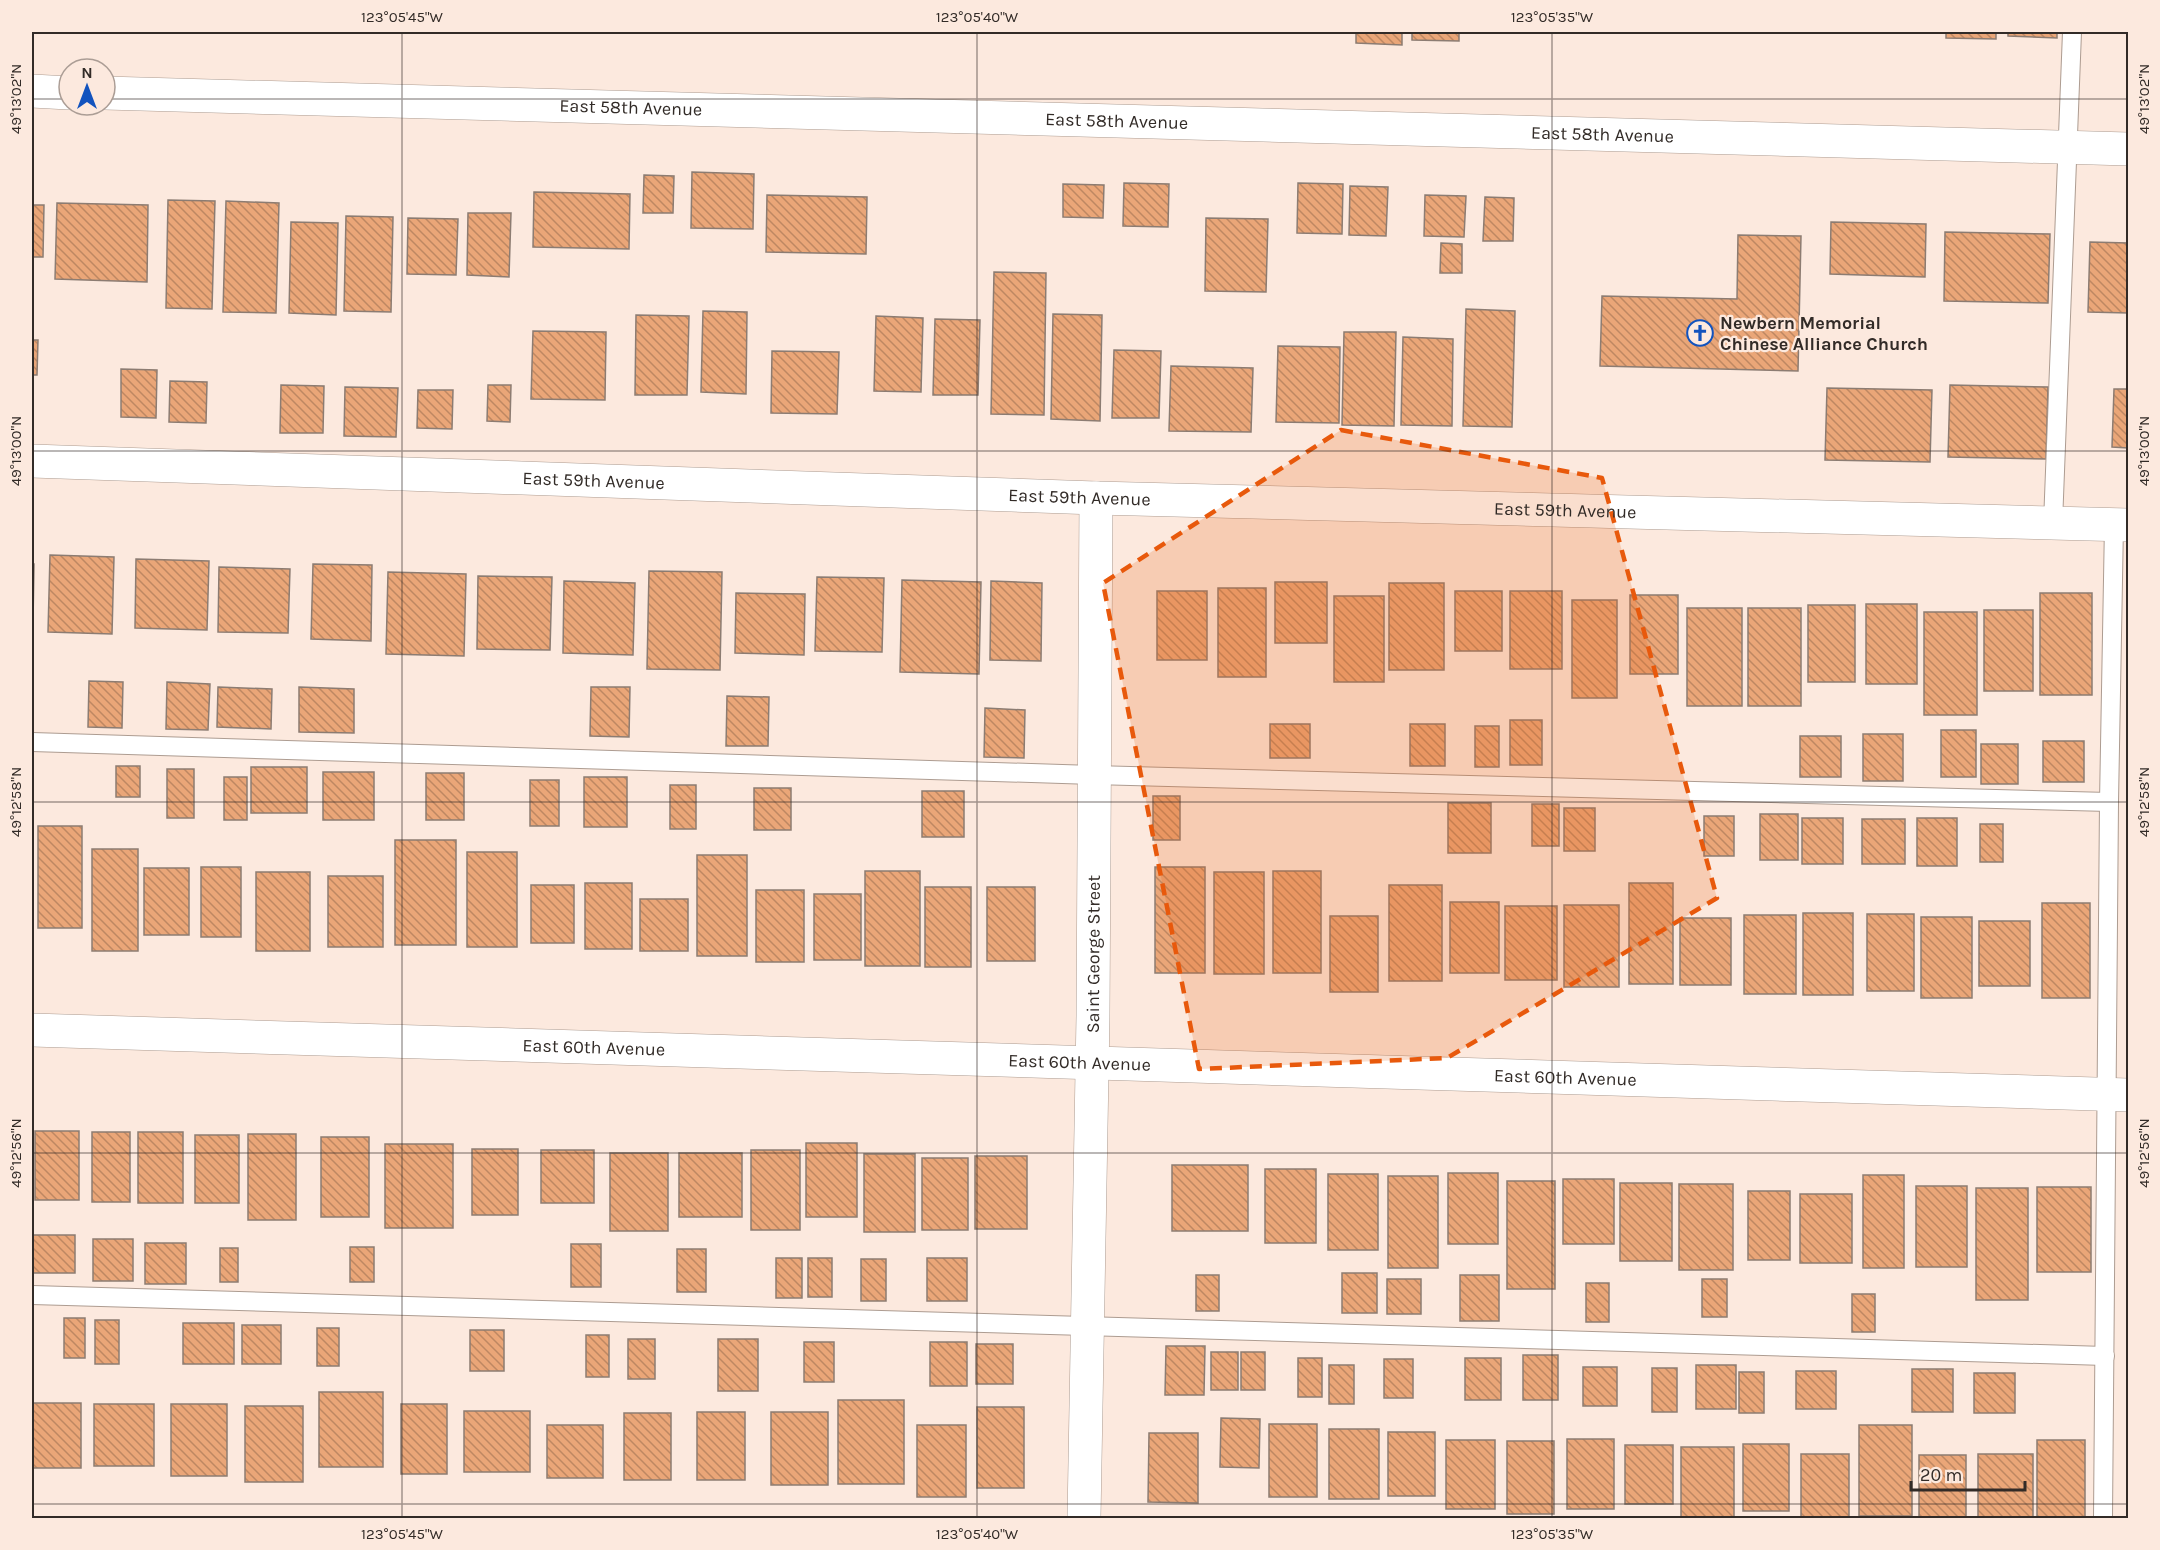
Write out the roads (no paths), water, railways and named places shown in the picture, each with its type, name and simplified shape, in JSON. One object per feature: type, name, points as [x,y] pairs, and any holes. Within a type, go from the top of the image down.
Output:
[{"type":"street","points":[[32,92],[57,93]]},
{"type":"street","name":"East 58th Avenue","points":[[117,93],[2128,149]]},
{"type":"street","name":"East 59th Avenue","points":[[32,461],[1096,498],[2121,525]]},
{"type":"street","name":"Saint George Street","points":[[1084,1518],[1092,1062],[1096,498]]},
{"type":"street","name":"East 60th Avenue","points":[[32,1030],[2118,1095]]},
{"type":"lane","points":[[2053,522],[2072,32]]},
{"type":"lane","points":[[2103,1518],[2105,1356],[2118,1095],[2109,802],[2121,525]]},
{"type":"lane","points":[[32,742],[1093,775],[2109,802]]},
{"type":"lane","points":[[32,1295],[2105,1356]]},
{"type":"place","name":"Newbern Memorial Chinese Alliance Church","points":[[1700,333]]}]
